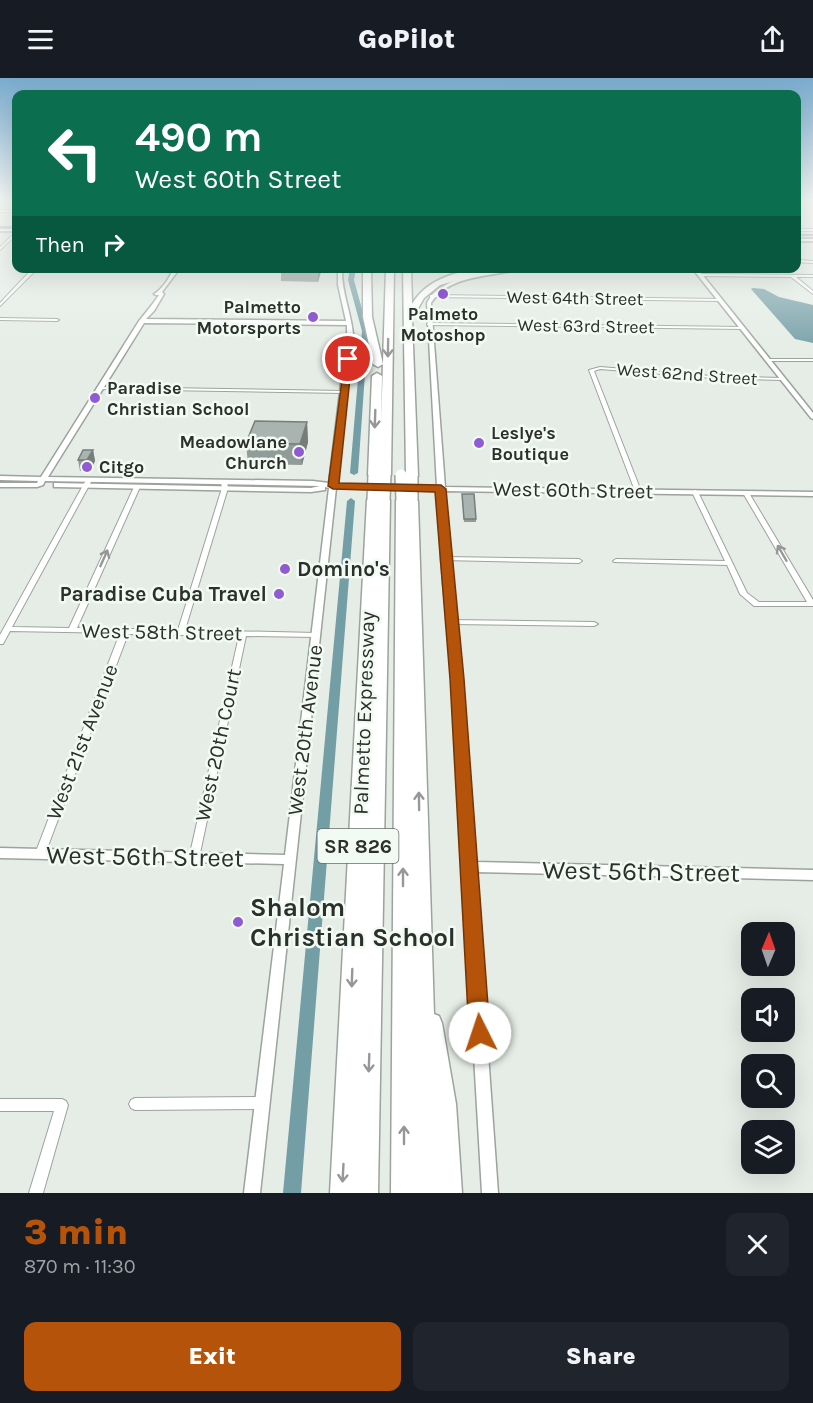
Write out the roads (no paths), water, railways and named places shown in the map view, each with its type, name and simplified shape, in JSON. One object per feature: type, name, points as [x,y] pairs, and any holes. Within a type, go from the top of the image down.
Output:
[{"type":"highway","points":[[368,273],[366,299],[370,342],[378,364]]},
{"type":"highway","points":[[382,273],[378,364],[379,475],[393,500],[404,1193]]},
{"type":"highway","points":[[379,475],[390,273]]},
{"type":"highway","points":[[400,273],[407,476]]},
{"type":"highway","name":"Palmetto Expressway","points":[[343,1193],[393,500],[407,476],[407,273]]},
{"type":"highway","points":[[408,320],[419,299],[432,287],[476,273]]},
{"type":"highway","points":[[366,1193],[393,500]]},
{"type":"highway","name":"Palmetto Expressway","points":[[393,500],[422,964],[427,1193]]},
{"type":"highway","points":[[422,964],[444,1104],[449,1193]]},
{"type":"street","points":[[0,305],[31,273]]},
{"type":"street","points":[[40,482],[148,311],[152,310],[162,294],[159,293],[174,273]]},
{"type":"street","name":"West 20th Avenue","points":[[252,1193],[344,392],[349,323],[340,291],[340,273]]},
{"type":"street","points":[[490,1193],[457,679],[445,559],[434,363],[429,324],[431,296],[440,289],[462,281],[500,273]]},
{"type":"street","points":[[699,275],[813,276]]},
{"type":"street","points":[[699,275],[813,417]]},
{"type":"street","points":[[792,276],[813,293]]},
{"type":"street","name":"West 64th Street","points":[[431,296],[720,300]]},
{"type":"street","points":[[0,319],[57,320]]},
{"type":"street","points":[[142,321],[349,323]]},
{"type":"street","name":"West 63rd Street","points":[[429,324],[743,328]]},
{"type":"street","name":"West 62nd Street","points":[[768,360],[813,360]]},
{"type":"street","name":"West 62nd Street","points":[[638,491],[591,370],[600,368],[712,377],[783,379]]},
{"type":"street","points":[[99,388],[344,392]]},
{"type":"street","name":"West 60th Street","points":[[0,478],[40,482],[311,489],[333,486],[813,494]]},
{"type":"street","name":"West 60th Street","points":[[0,485],[40,482]]},
{"type":"street","points":[[0,642],[87,483]]},
{"type":"street","name":"West 60th Street","points":[[87,483],[137,487],[224,485]]},
{"type":"street","points":[[181,632],[224,485]]},
{"type":"street","points":[[72,630],[137,487]]},
{"type":"street","points":[[695,492],[744,594],[757,604],[812,604]]},
{"type":"street","points":[[747,493],[812,604]]},
{"type":"street","points":[[445,559],[579,561]]},
{"type":"street","points":[[616,561],[729,563]]},
{"type":"street","points":[[451,622],[594,624]]},
{"type":"street","name":"West 58th Street","points":[[7,629],[316,635]]},
{"type":"street","name":"West 21st Avenue","points":[[39,854],[125,631]]},
{"type":"street","name":"West 20th Court","points":[[194,858],[243,633]]},
{"type":"street","name":"West 56th Street","points":[[0,853],[290,860]]},
{"type":"street","name":"West 56th Street","points":[[469,867],[813,875]]},
{"type":"street","points":[[135,1104],[262,1103]]},
{"type":"street","points":[[0,1105],[62,1105],[36,1193]]},
{"type":"water","points":[[751,289],[764,289],[779,297],[813,305],[813,343],[795,339]]},
{"type":"waterway","points":[[352,273],[351,280],[365,331],[354,473]]},
{"type":"waterway","points":[[292,1193],[351,501]]},
{"type":"place","name":"Palmeto Motoshop","points":[[443,294]]},
{"type":"place","name":"Palmetto Motorsports","points":[[313,317]]},
{"type":"place","name":"Paradise Christian School","points":[[95,398]]},
{"type":"place","name":"Leslye's Boutique","points":[[479,443]]},
{"type":"place","name":"Meadowlane Church","points":[[299,452]]},
{"type":"place","name":"Citgo","points":[[87,467]]},
{"type":"place","name":"Domino's","points":[[285,569]]},
{"type":"place","name":"Paradise Cuba Travel","points":[[279,594]]},
{"type":"place","name":"Shalom Christian School","points":[[238,922]]}]
